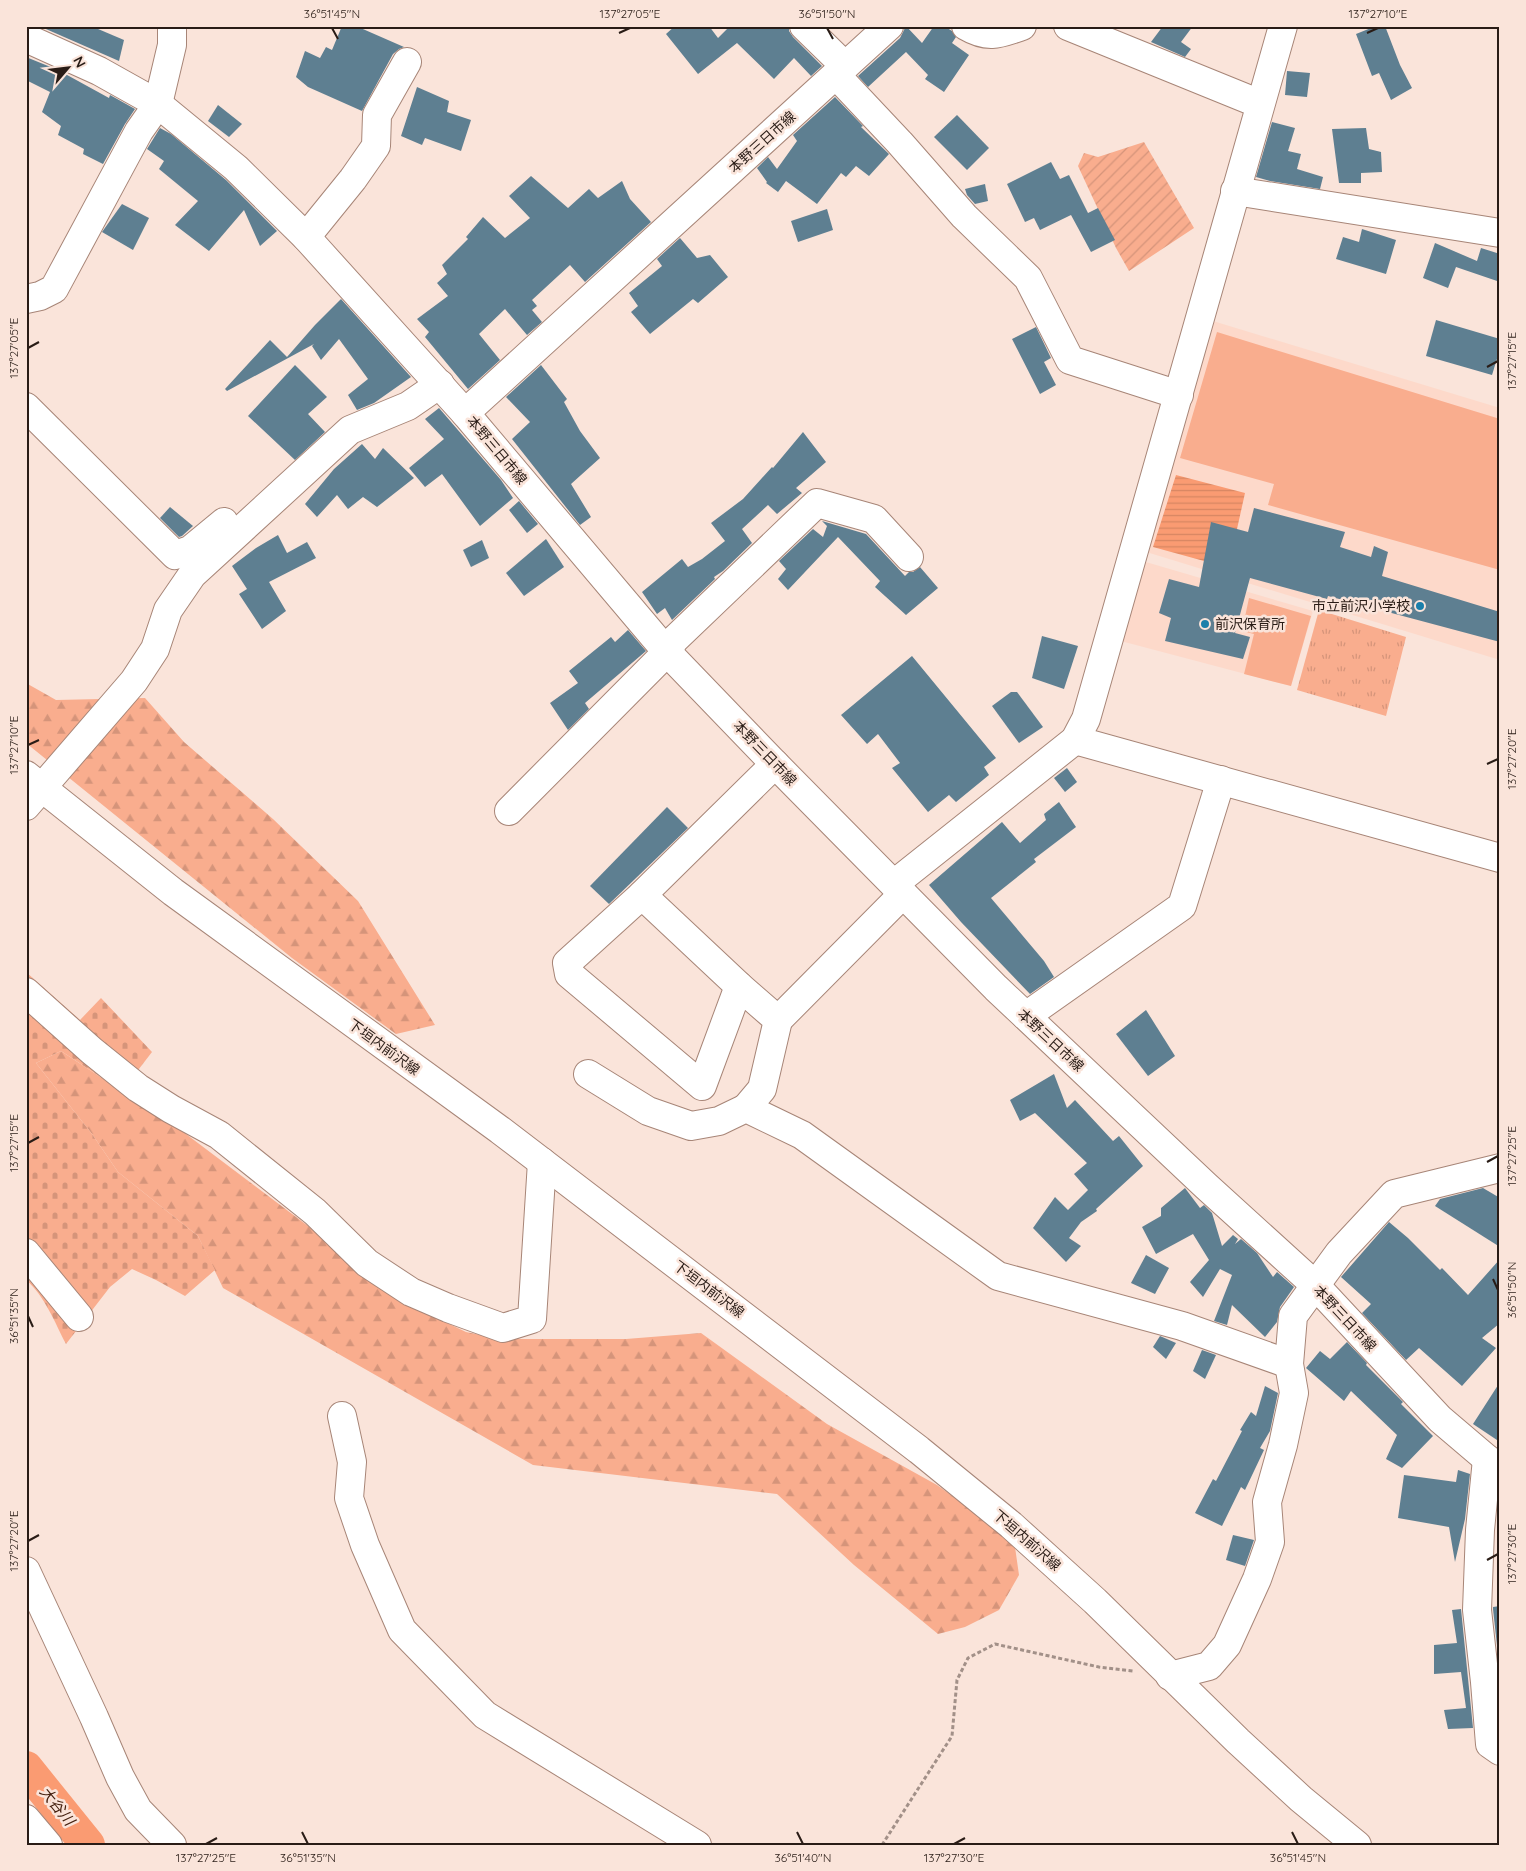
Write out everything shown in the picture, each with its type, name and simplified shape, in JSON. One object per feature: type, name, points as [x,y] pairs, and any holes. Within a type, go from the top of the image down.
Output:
[{"type":"street","points":[[26,299],[40,296],[54,289],[139,131],[158,104],[172,45],[172,26]]},
{"type":"street","points":[[804,26],[900,143],[964,216],[1028,278],[1070,360],[1179,395]]},
{"type":"street","name":"本野三日市線","points":[[889,26],[465,413],[667,652],[775,764],[1026,1016],[1206,1186],[1315,1285],[1440,1419],[1493,1465]]},
{"type":"street","points":[[966,26],[979,34],[1000,34],[1022,26]]},
{"type":"street","points":[[1068,26],[1260,104]]},
{"type":"street","points":[[588,1074],[648,1111],[691,1126],[719,1121],[746,1108],[762,1089],[778,1020],[899,889],[1075,740],[1086,719],[1283,26]]},
{"type":"street","points":[[26,38],[99,71],[158,104],[236,168],[306,237],[465,413]]},
{"type":"street","points":[[306,237],[353,179],[376,146],[377,115],[407,62]]},
{"type":"street","points":[[1235,191],[1500,233]]},
{"type":"street","points":[[31,790],[134,681],[155,649],[168,610],[192,576],[350,430],[408,406],[440,384]]},
{"type":"street","points":[[26,407],[175,554],[190,550],[258,494],[279,495]]},
{"type":"street","points":[[509,811],[667,652],[674,640],[817,503],[874,519],[909,557]]},
{"type":"street","points":[[1075,740],[1500,858]]},
{"type":"street","points":[[740,986],[702,1086],[569,974],[567,963],[642,894],[775,764]]},
{"type":"street","points":[[1026,1016],[1182,906],[1221,780]]},
{"type":"street","name":"下垣内前沢線","points":[[31,790],[542,1162],[919,1450],[1012,1525],[1095,1601],[1170,1676],[1301,1799],[1357,1845]]},
{"type":"street","points":[[642,894],[778,1020]]},
{"type":"street","points":[[26,992],[92,1051],[138,1088],[171,1109],[219,1135],[266,1171],[315,1212],[367,1263],[411,1292],[503,1328],[532,1319],[542,1162]]},
{"type":"street","points":[[746,1108],[802,1135],[998,1276],[1182,1326],[1289,1364]]},
{"type":"street","points":[[1170,1676],[1209,1666],[1227,1646],[1257,1579],[1270,1542],[1268,1502],[1284,1446],[1294,1392],[1289,1364],[1293,1316],[1339,1253],[1394,1194],[1500,1168]]},
{"type":"street","points":[[26,1254],[79,1317]]},
{"type":"street","points":[[342,1416],[352,1462],[349,1498],[365,1545],[402,1630],[485,1715],[697,1845]]},
{"type":"street","points":[[1493,1465],[1480,1530],[1477,1610],[1486,1682],[1490,1744],[1500,1751]]},
{"type":"street","points":[[26,1572],[120,1777],[138,1810],[172,1845]]},
{"type":"street","points":[[26,1820],[48,1845]]},
{"type":"path","points":[[882,1845],[952,1736],[957,1680],[968,1658],[995,1644],[1099,1667],[1130,1672],[1148,1668],[1170,1676]]},
{"type":"shaded area","points":[[1213,321],[1500,408],[1500,660],[1143,551]]},
{"type":"shaded area","points":[[1176,475],[1245,493],[1237,529],[1204,561],[1153,547]]},
{"type":"shaded area","points":[[1139,560],[1313,611],[1291,686],[1117,640]]},
{"type":"green space","points":[[1144,142],[1194,228],[1129,271],[1116,248],[1078,166],[1084,153],[1098,157]]},
{"type":"green space","points":[[1217,332],[1500,419],[1500,570],[1268,505],[1274,484],[1180,458]]},
{"type":"green space","points":[[1249,598],[1311,616],[1291,686],[1244,674],[1254,634],[1242,631]]},
{"type":"green space","points":[[1319,610],[1406,637],[1386,716],[1297,690]]},
{"type":"green space","points":[[26,683],[56,700],[145,698],[184,742],[273,819],[358,901],[435,1025],[396,1034],[292,958],[26,743]]},
{"type":"green space","points":[[26,972],[80,1020],[101,998],[152,1052],[122,1091],[61,1051],[36,1063],[92,1134],[118,1172],[198,1236],[215,1270],[185,1296],[132,1269],[110,1287],[66,1344],[39,1294],[26,1280]]},
{"type":"green space","points":[[61,1051],[182,1131],[308,1226],[393,1297],[466,1332],[500,1339],[626,1339],[701,1333],[827,1424],[937,1485],[1014,1540],[1019,1575],[999,1610],[965,1627],[938,1634],[854,1565],[777,1494],[533,1465],[223,1288],[198,1236],[118,1172],[92,1134],[36,1063]]},
{"type":"building","points":[[39,26],[91,26],[124,40],[119,61]]},
{"type":"building","points":[[342,26],[356,26],[404,47],[393,54],[362,111],[308,87],[296,77],[305,51],[320,58],[326,47],[332,50]]},
{"type":"building","points":[[675,26],[709,26],[718,38],[730,26],[789,26],[789,31],[793,37],[822,66],[811,76],[794,58],[774,79],[737,43],[698,74],[666,34]]},
{"type":"building","points":[[906,26],[922,43],[934,26],[944,26],[952,31],[956,37],[952,43],[969,55],[944,92],[925,79],[928,75],[906,52],[868,87],[858,76],[900,38]]},
{"type":"building","points":[[1163,26],[1193,26],[1181,42],[1191,49],[1185,57],[1151,42]]},
{"type":"building","points":[[1376,26],[1385,26],[1400,65],[1412,88],[1391,100],[1379,73],[1372,76],[1356,34]]},
{"type":"building","points":[[26,57],[58,70],[109,98],[110,95],[135,109],[103,164],[83,154],[84,149],[58,135],[61,126],[42,112],[50,92],[26,80]]},
{"type":"building","points":[[1287,71],[1310,73],[1307,97],[1285,95]]},
{"type":"building","points":[[417,87],[449,101],[447,112],[471,120],[461,151],[425,138],[422,145],[401,136]]},
{"type":"building","points":[[835,97],[863,126],[861,127],[889,154],[869,176],[856,166],[846,177],[841,173],[817,204],[786,181],[778,192],[766,183],[757,168],[768,157],[777,169],[797,141],[793,135]]},
{"type":"building","points":[[218,105],[242,124],[229,137],[208,121]]},
{"type":"building","points":[[957,115],[989,148],[967,170],[934,137]]},
{"type":"building","points":[[1272,122],[1295,128],[1288,151],[1301,154],[1297,169],[1323,177],[1320,189],[1256,177]]},
{"type":"building","points":[[160,128],[171,134],[226,180],[277,231],[260,246],[244,210],[209,251],[175,225],[198,201],[159,169],[164,161],[147,149]]},
{"type":"building","points":[[1366,128],[1369,149],[1381,152],[1382,172],[1361,173],[1361,183],[1339,183],[1332,129]]},
{"type":"building","points":[[1051,162],[1060,179],[1069,175],[1088,213],[1098,208],[1115,240],[1091,252],[1071,215],[1040,230],[1034,218],[1025,222],[1007,184]]},
{"type":"building","points":[[531,176],[568,208],[589,189],[598,198],[622,181],[630,199],[651,222],[585,282],[570,265],[532,300],[537,306],[532,310],[542,322],[527,335],[505,309],[479,334],[500,360],[468,389],[425,337],[429,332],[417,319],[448,296],[437,283],[447,274],[442,265],[468,239],[466,237],[483,217],[505,238],[530,218],[509,196]]},
{"type":"building","points":[[985,184],[988,201],[975,204],[967,195],[965,189]]},
{"type":"building","points":[[122,204],[149,218],[133,250],[102,232]]},
{"type":"building","points":[[827,209],[833,230],[798,242],[791,221]]},
{"type":"building","points":[[1362,229],[1396,240],[1386,274],[1336,259],[1343,237],[1359,242]]},
{"type":"building","points":[[680,238],[697,258],[710,255],[728,277],[698,303],[693,299],[650,334],[631,312],[638,306],[629,293],[662,266],[657,259]]},
{"type":"building","points":[[1435,243],[1477,261],[1481,248],[1500,254],[1500,282],[1456,267],[1448,288],[1423,278]]},
{"type":"building","points":[[341,299],[411,377],[374,403],[357,410],[348,395],[368,379],[339,339],[321,360],[312,346],[314,344],[227,391],[225,389],[270,340],[287,357]]},
{"type":"building","points":[[1436,320],[1500,339],[1500,349],[1492,375],[1426,356]]},
{"type":"building","points":[[1036,327],[1051,358],[1044,362],[1056,385],[1040,394],[1012,339]]},
{"type":"building","points":[[295,365],[327,397],[308,414],[325,432],[295,460],[248,416]]},
{"type":"building","points":[[541,365],[567,399],[564,402],[580,431],[600,458],[571,484],[591,517],[580,525],[512,439],[530,422],[506,397]]},
{"type":"building","points":[[439,408],[501,480],[513,498],[480,526],[442,474],[425,487],[409,468],[444,439],[425,419]]},
{"type":"building","points":[[803,432],[826,462],[796,488],[802,493],[777,514],[768,505],[742,529],[752,543],[723,571],[714,577],[715,579],[672,620],[665,608],[657,614],[642,592],[682,559],[688,567],[702,559],[725,541],[711,523],[743,499],[773,468]]},
{"type":"building","points":[[362,444],[375,459],[383,448],[414,478],[377,507],[363,497],[348,509],[337,495],[317,517],[305,504],[334,469]]},
{"type":"building","points":[[519,501],[538,524],[527,533],[509,510]]},
{"type":"building","points":[[170,507],[193,526],[182,536],[179,537],[160,518]]},
{"type":"building","points":[[1254,508],[1345,532],[1340,547],[1371,557],[1374,546],[1388,552],[1382,576],[1500,612],[1500,642],[1328,596],[1327,599],[1250,578],[1235,633],[1250,637],[1243,659],[1165,641],[1171,618],[1159,613],[1169,579],[1199,587],[1211,522],[1248,532]]},
{"type":"building","points":[[822,521],[866,534],[905,576],[920,567],[938,588],[906,615],[875,587],[880,581],[838,537],[788,590],[778,579],[786,569],[779,561],[813,529],[823,537],[827,526]]},
{"type":"building","points":[[278,535],[287,553],[307,542],[316,558],[269,582],[286,611],[262,629],[239,594],[247,589],[232,566],[256,548]]},
{"type":"building","points":[[546,539],[564,567],[524,596],[506,573]]},
{"type":"building","points":[[482,540],[489,558],[471,567],[463,550]]},
{"type":"building","points":[[628,630],[646,651],[585,703],[589,709],[568,730],[550,703],[578,683],[569,671],[611,637],[615,642]]},
{"type":"building","points":[[1042,636],[1078,646],[1064,689],[1032,678]]},
{"type":"building","points":[[912,656],[996,758],[984,767],[989,775],[956,802],[949,795],[928,812],[892,768],[900,763],[878,734],[867,744],[841,715]]},
{"type":"building","points":[[1011,692],[1017,692],[1043,727],[1019,743],[992,706]]},
{"type":"building","points":[[1067,768],[1077,782],[1065,792],[1054,778]]},
{"type":"building","points":[[1059,802],[1076,827],[1034,859],[1036,862],[991,898],[1044,961],[1054,977],[1030,994],[961,922],[929,885],[1002,822],[1020,843],[1046,820],[1044,814]]},
{"type":"building","points":[[667,807],[688,828],[609,904],[590,886]]},
{"type":"building","points":[[1146,1010],[1175,1056],[1148,1076],[1116,1034]]},
{"type":"building","points":[[1054,1074],[1067,1108],[1075,1100],[1113,1141],[1119,1136],[1143,1166],[1096,1209],[1097,1211],[1081,1222],[1069,1238],[1081,1246],[1066,1262],[1033,1228],[1055,1197],[1068,1210],[1088,1190],[1074,1174],[1087,1163],[1035,1113],[1020,1121],[1010,1100]]},
{"type":"building","points":[[1185,1188],[1200,1208],[1204,1205],[1212,1213],[1222,1246],[1233,1235],[1238,1239],[1235,1244],[1241,1239],[1257,1253],[1273,1277],[1277,1272],[1294,1287],[1280,1307],[1277,1322],[1265,1337],[1232,1305],[1227,1325],[1214,1321],[1232,1275],[1220,1269],[1203,1297],[1190,1282],[1209,1260],[1193,1234],[1156,1254],[1142,1227],[1161,1216],[1161,1208]]},
{"type":"building","points":[[1483,1188],[1500,1198],[1500,1247],[1435,1206],[1440,1199]]},
{"type":"building","points":[[1389,1222],[1440,1270],[1442,1268],[1468,1295],[1500,1259],[1500,1323],[1482,1338],[1496,1348],[1462,1386],[1419,1348],[1406,1360],[1362,1313],[1371,1304],[1341,1277]]},
{"type":"building","points":[[1146,1255],[1169,1268],[1155,1294],[1131,1283]]},
{"type":"building","points":[[1160,1336],[1176,1343],[1166,1359],[1153,1347]]},
{"type":"building","points":[[1347,1342],[1367,1363],[1366,1365],[1403,1402],[1401,1404],[1433,1436],[1402,1468],[1386,1459],[1397,1435],[1351,1391],[1344,1401],[1306,1368],[1320,1351],[1330,1359]]},
{"type":"building","points":[[1202,1350],[1216,1355],[1205,1379],[1193,1371]]},
{"type":"building","points":[[1500,1382],[1500,1442],[1473,1424]]},
{"type":"building","points":[[1265,1386],[1278,1393],[1270,1431],[1260,1448],[1264,1450],[1245,1490],[1241,1487],[1222,1526],[1195,1513],[1213,1479],[1216,1481],[1242,1431],[1240,1430],[1251,1412],[1256,1416]]},
{"type":"building","points":[[1458,1470],[1470,1474],[1465,1519],[1455,1562],[1449,1527],[1398,1518],[1404,1475],[1456,1482]]},
{"type":"building","points":[[1233,1535],[1254,1540],[1245,1566],[1226,1560]]},
{"type":"building","points":[[1500,1606],[1500,1673],[1493,1607]]},
{"type":"building","points":[[1461,1609],[1473,1728],[1448,1729],[1444,1710],[1466,1708],[1461,1672],[1434,1674],[1434,1645],[1457,1643],[1452,1610]]},
{"type":"waterway","name":"大谷川","points":[[26,1768],[88,1845]]},
{"type":"place","name":"市立前沢小学校","points":[[1420,606]]},
{"type":"place","name":"前沢保育所","points":[[1205,624]]}]
